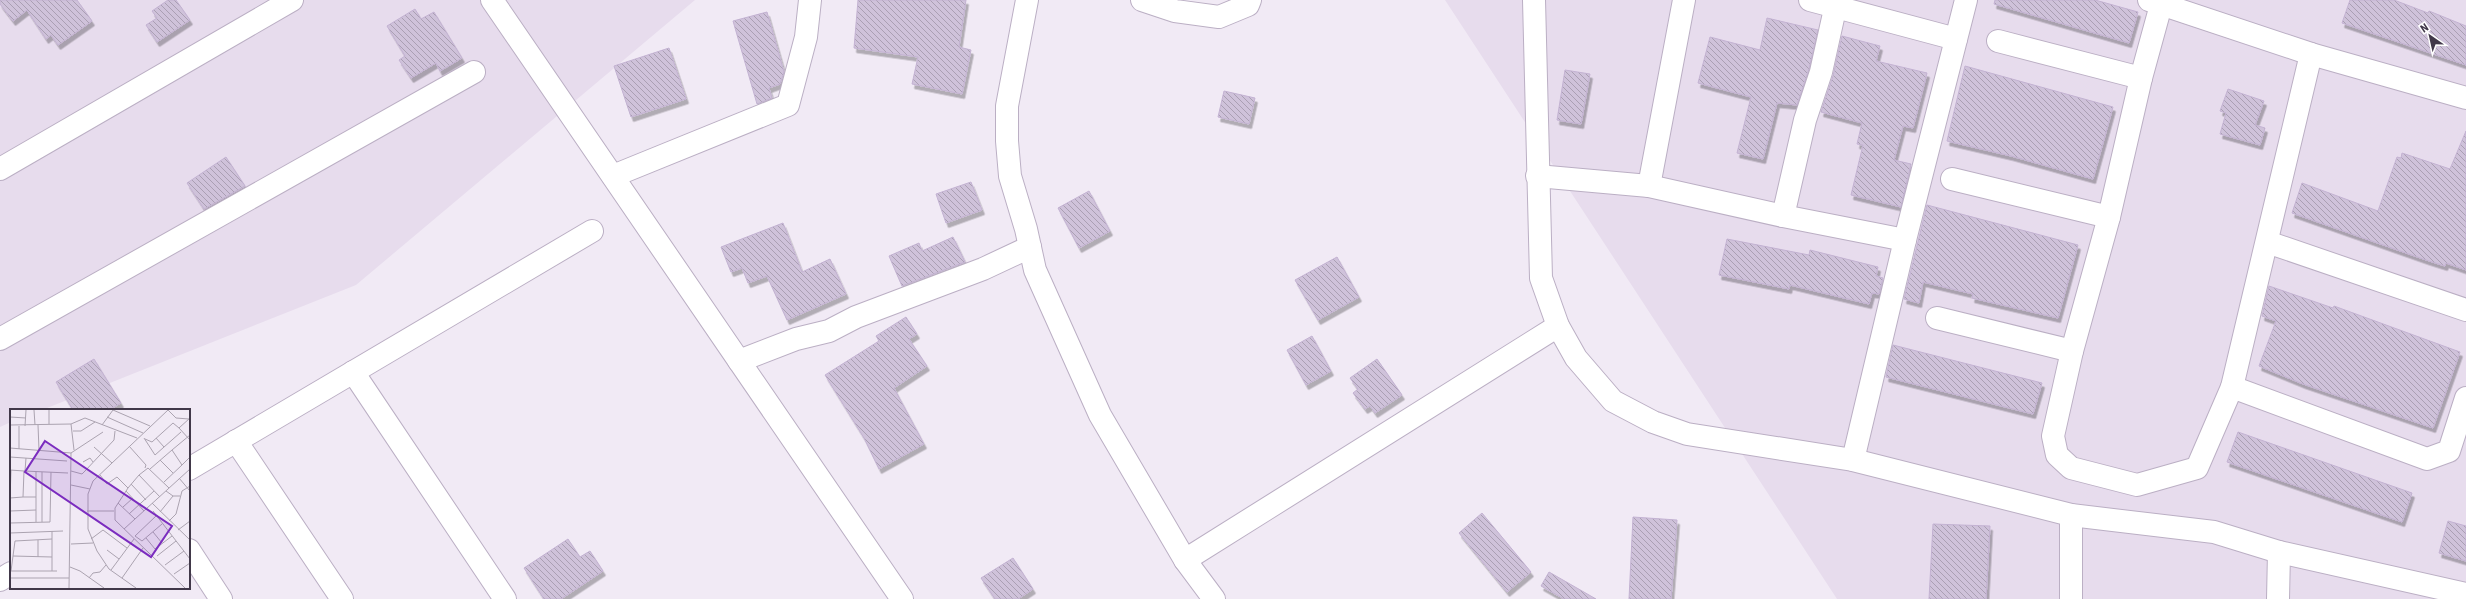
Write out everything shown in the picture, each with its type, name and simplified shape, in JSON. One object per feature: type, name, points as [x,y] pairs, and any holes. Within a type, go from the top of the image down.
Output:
[{"type":"street","points":[[0,169],[292,0]]},
{"type":"street","points":[[492,0],[902,599]]},
{"type":"street","points":[[613,176],[788,105],[806,37],[810,0]]},
{"type":"street","points":[[1027,0],[1007,106],[1007,134],[1010,176],[1035,270],[1100,414],[1185,560],[1214,599]]},
{"type":"street","points":[[1142,0],[1175,11],[1219,17],[1248,5],[1250,0]]},
{"type":"street","points":[[1534,0],[1536,176],[1540,278],[1558,326],[1576,358],[1613,401],[1653,422],[1687,434],[1854,460],[2071,515],[2214,532],[2279,552],[2466,594]]},
{"type":"street","points":[[1649,186],[1684,0]]},
{"type":"street","points":[[1810,0],[1836,3],[1956,39]]},
{"type":"street","points":[[1854,460],[1905,240],[1966,0]]},
{"type":"street","points":[[1783,216],[1805,120],[1821,72],[1836,3]]},
{"type":"street","points":[[2311,54],[2232,387],[2197,468],[2136,485],[2071,468],[2056,455],[2053,436],[2072,351],[2110,217],[2141,78],[2155,3],[2311,54],[2466,98]]},
{"type":"street","points":[[1998,41],[2141,78]]},
{"type":"street","points":[[0,339],[474,72]]},
{"type":"street","points":[[1536,176],[1649,186],[1783,216],[1905,240]]},
{"type":"street","points":[[1952,179],[2110,217]]},
{"type":"street","points":[[190,468],[592,231]]},
{"type":"street","points":[[2267,242],[2466,310]]},
{"type":"street","points":[[739,361],[796,339],[829,331],[856,317],[983,269],[1030,247]]},
{"type":"street","points":[[1937,318],[2072,351]]},
{"type":"street","points":[[1185,560],[1558,326]]},
{"type":"street","points":[[353,372],[504,599]]},
{"type":"street","points":[[2232,387],[2427,459],[2439,456],[2449,451],[2466,398]]},
{"type":"street","points":[[236,441],[342,599]]},
{"type":"street","points":[[2071,515],[2071,599]]},
{"type":"street","points":[[190,552],[221,599]]},
{"type":"street","points":[[2278,599],[2279,552]]},
{"type":"street","points":[[0,580],[10,574]]},
{"type":"shaded area","points":[[0,0],[695,0],[356,285],[45,409],[10,409],[10,422],[0,427]]},
{"type":"shaded area","points":[[1445,0],[2466,0],[2466,599],[1837,599]]},
{"type":"building","points":[[0,0],[77,0],[92,21],[58,45],[51,35],[46,39],[27,10],[13,21],[0,4]]},
{"type":"building","points":[[168,0],[176,0],[190,20],[157,42],[146,25],[157,18],[152,11]]},
{"type":"building","points":[[858,0],[966,0],[959,47],[971,50],[962,94],[912,84],[918,57],[854,48]]},
{"type":"building","points":[[1995,0],[2095,0],[2138,12],[2129,43],[1994,4]]},
{"type":"building","points":[[2350,0],[2394,0],[2428,13],[2429,11],[2466,26],[2466,65],[2342,23]]},
{"type":"building","points":[[415,9],[421,19],[434,12],[462,58],[440,71],[436,63],[411,78],[399,60],[405,56],[387,26]]},
{"type":"building","points":[[767,12],[784,72],[780,84],[769,88],[772,98],[757,104],[733,21]]},
{"type":"building","points":[[1767,18],[1818,30],[1809,69],[1797,105],[1777,103],[1763,159],[1737,153],[1751,97],[1698,83],[1710,37],[1760,50]]},
{"type":"building","points":[[1842,36],[1880,46],[1876,61],[1927,73],[1913,128],[1903,126],[1894,160],[1911,164],[1901,207],[1851,195],[1863,145],[1857,144],[1862,123],[1821,112],[1833,76]]},
{"type":"building","points":[[669,48],[686,99],[631,117],[614,66]]},
{"type":"building","points":[[1965,66],[2113,107],[2093,179],[2011,156],[1947,141]]},
{"type":"building","points":[[1565,70],[1590,74],[1581,124],[1557,120]]},
{"type":"building","points":[[2228,89],[2264,101],[2255,125],[2265,128],[2260,145],[2220,134],[2226,113],[2220,111]]},
{"type":"building","points":[[1224,91],[1255,98],[1249,124],[1218,117]]},
{"type":"building","points":[[2466,131],[2466,270],[2446,263],[2445,266],[2426,260],[2292,213],[2302,183],[2378,211],[2397,157],[2401,158],[2402,153],[2450,169]]},
{"type":"building","points":[[226,157],[245,186],[204,209],[187,183]]},
{"type":"building","points":[[971,182],[982,210],[946,223],[936,194]]},
{"type":"building","points":[[1089,191],[1110,231],[1079,248],[1058,208]]},
{"type":"building","points":[[1927,205],[2078,245],[2058,318],[1972,298],[1973,294],[1923,282],[1919,303],[1904,299]]},
{"type":"building","points":[[783,223],[802,272],[830,259],[846,294],[787,320],[767,276],[748,283],[742,268],[731,272],[721,247]]},
{"type":"building","points":[[953,237],[965,262],[902,286],[889,256],[919,243],[922,251]]},
{"type":"building","points":[[1727,239],[1809,255],[1810,250],[1878,267],[1876,276],[1883,278],[1879,294],[1872,293],[1869,304],[1790,285],[1789,289],[1719,275]]},
{"type":"building","points":[[1337,257],[1359,297],[1318,320],[1295,280]]},
{"type":"building","points":[[2269,286],[2333,308],[2334,306],[2460,352],[2433,428],[2303,384],[2259,366],[2276,321],[2262,316]]},
{"type":"building","points":[[906,317],[917,334],[909,339],[927,366],[894,388],[924,444],[879,469],[864,438],[825,375],[879,341],[876,336]]},
{"type":"building","points":[[1312,336],[1331,371],[1306,385],[1287,350]]},
{"type":"building","points":[[1893,345],[2042,383],[2033,414],[1886,377]]},
{"type":"building","points":[[94,359],[121,403],[111,409],[72,409],[56,382]]},
{"type":"building","points":[[1377,359],[1402,395],[1375,413],[1370,406],[1365,409],[1353,393],[1358,389],[1350,378]]},
{"type":"building","points":[[2238,432],[2412,493],[2402,522],[2227,462]]},
{"type":"building","points":[[1482,513],[1531,572],[1507,592],[1459,533]]},
{"type":"building","points":[[1633,517],[1677,520],[1671,599],[1629,599]]},
{"type":"building","points":[[2448,521],[2466,526],[2466,561],[2439,553]]},
{"type":"building","points":[[1933,524],[1990,526],[1986,599],[1929,599]]},
{"type":"building","points":[[568,539],[580,557],[590,551],[603,571],[561,599],[544,599],[524,568]]},
{"type":"building","points":[[1013,558],[1033,589],[1018,599],[995,599],[981,578]]},
{"type":"building","points":[[1549,572],[1596,599],[1564,599],[1541,586]]}]
